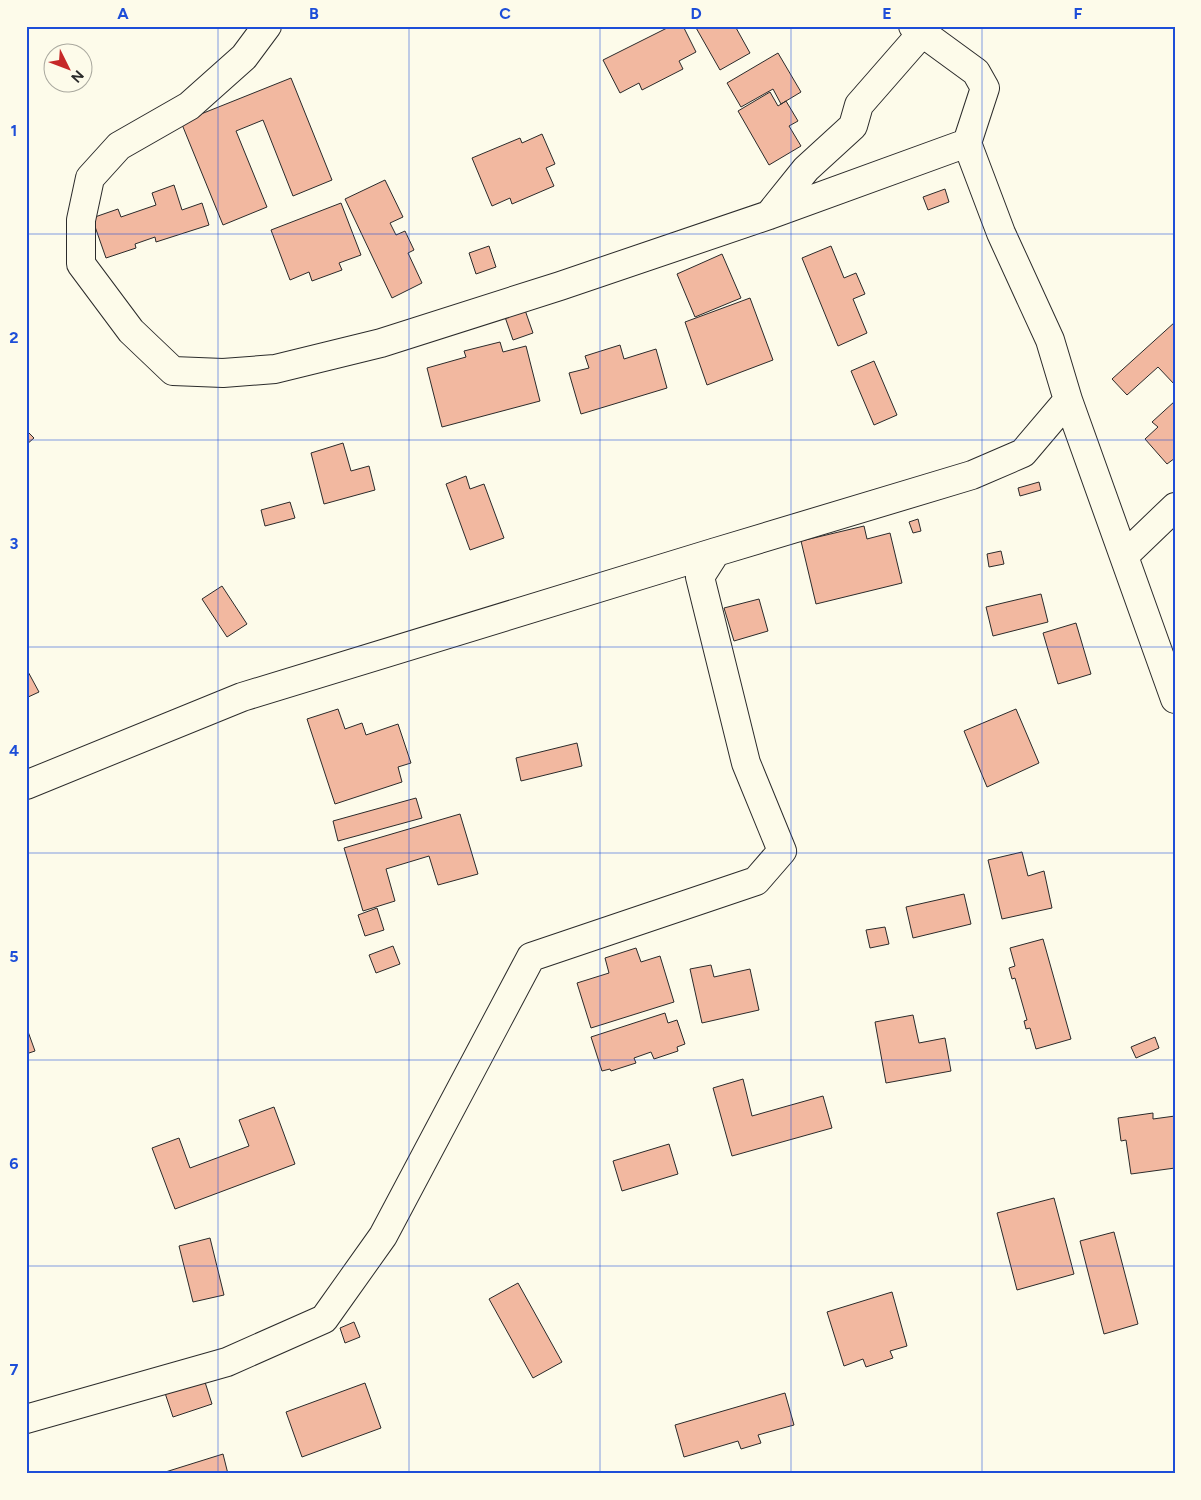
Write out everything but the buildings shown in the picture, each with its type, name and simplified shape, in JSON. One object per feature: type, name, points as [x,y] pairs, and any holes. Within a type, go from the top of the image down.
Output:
[{"type":"street","points":[[268,26],[244,57],[189,106],[119,146],[90,178],[81,220],[81,264],[131,331],[173,371],[223,373],[275,370],[381,343],[560,286],[769,215],[967,143]]},
{"type":"street","points":[[769,215],[806,169],[853,126],[859,105],[917,30],[976,72],[985,88],[967,143],[1001,233],[1050,340],[1068,400],[1175,699]]},
{"type":"street","points":[[26,785],[242,697],[972,475],[1023,453],[1068,400]]},
{"type":"street","points":[[1124,556],[1175,507]]},
{"type":"street","points":[[26,1419],[227,1362],[324,1319],[383,1236],[531,957],[756,881],[782,851],[746,763],[700,577],[716,552]]}]
